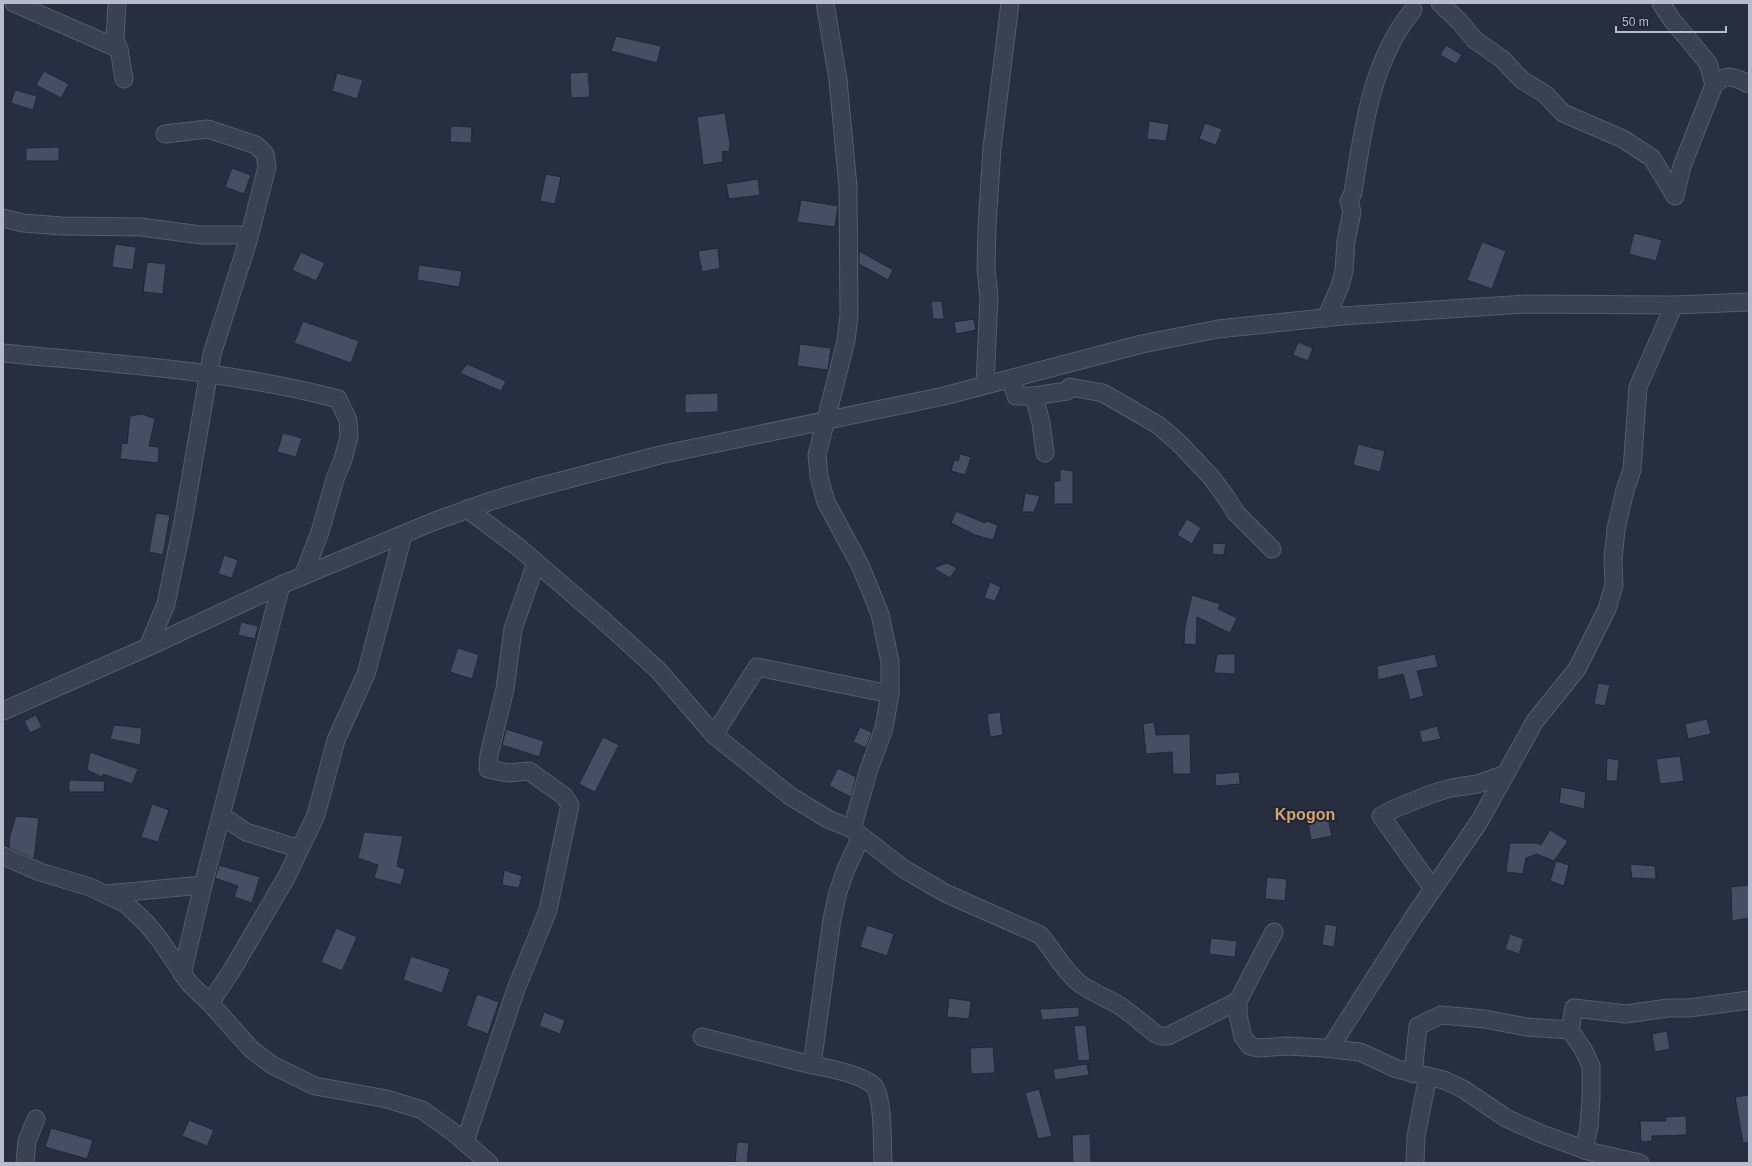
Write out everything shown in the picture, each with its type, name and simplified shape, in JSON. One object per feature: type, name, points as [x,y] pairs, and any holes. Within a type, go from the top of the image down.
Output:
[{"type":"street","points":[[14,3],[119,49]]},
{"type":"street","points":[[117,3],[115,40],[119,49],[124,79]]},
{"type":"street","points":[[812,1065],[832,919],[838,892],[857,833],[868,772],[884,728],[890,694],[890,662],[880,614],[860,565],[826,502],[819,477],[817,455],[846,341],[849,254],[848,187],[838,80],[825,3]]},
{"type":"street","points":[[985,385],[989,297],[986,269],[987,225],[992,148],[1010,3]]},
{"type":"street","points":[[1440,3],[1459,21],[1475,40],[1502,59],[1522,80],[1545,94],[1563,113],[1624,139],[1652,158],[1675,196],[1682,166],[1714,85],[1721,78],[1733,76],[1749,84]]},
{"type":"street","points":[[1661,3],[1672,20],[1708,63],[1714,85]]},
{"type":"street","points":[[1326,318],[1340,286],[1344,271],[1346,241],[1352,212],[1349,201],[1353,192],[1363,128],[1373,90],[1378,73],[1393,39],[1413,10]]},
{"type":"street","points":[[148,647],[166,604],[183,522],[212,354],[250,235],[267,167],[265,154],[256,145],[208,129],[165,134]]},
{"type":"street","points":[[3,218],[23,223],[62,226],[141,227],[201,235],[250,235]]},
{"type":"street","points":[[3,711],[148,647],[281,585],[467,509],[534,488],[660,455],[944,396],[1142,344],[1218,328],[1326,318],[1527,304],[1674,304],[1749,302]]},
{"type":"street","points":[[1330,1048],[1433,889],[1479,822],[1535,721],[1577,669],[1607,609],[1614,585],[1613,559],[1616,529],[1625,490],[1632,470],[1638,387],[1674,304]]},
{"type":"street","points":[[3,353],[208,373],[301,389],[338,399],[348,420],[350,437],[335,479],[320,532],[303,576]]},
{"type":"street","points":[[1011,379],[1016,396],[1034,396],[1067,391],[1070,387],[1103,393],[1158,425],[1179,443],[1206,472],[1226,497],[1236,513],[1272,549]]},
{"type":"street","points":[[1034,396],[1041,423],[1045,452]]},
{"type":"street","points":[[467,509],[517,546],[604,621],[659,671],[714,735],[790,796],[828,819],[857,833],[904,869],[946,893],[1040,935],[1050,947],[1059,962],[1078,982],[1096,995],[1117,1004],[1156,1034],[1168,1036],[1238,1001]]},
{"type":"street","points":[[210,1003],[232,970],[287,876],[316,814],[336,740],[366,674],[403,535]]},
{"type":"street","points":[[465,1142],[516,989],[548,910],[570,805],[564,796],[528,771],[508,773],[488,769],[489,755],[505,689],[513,629],[536,563]]},
{"type":"street","points":[[182,974],[203,885],[281,585]]},
{"type":"street","points":[[714,735],[757,668],[890,694]]},
{"type":"street","points":[[1433,889],[1381,816],[1431,794],[1451,788],[1477,784],[1506,774]]},
{"type":"street","points":[[220,820],[230,821],[246,832],[300,849]]},
{"type":"street","points":[[3,856],[40,872],[90,887],[126,904],[147,924],[170,952],[182,974],[251,1048],[272,1065],[291,1076],[315,1086],[387,1099],[422,1110],[465,1142],[489,1163]]},
{"type":"street","points":[[106,894],[203,885]]},
{"type":"street","points":[[1274,932],[1238,1001],[1238,1015],[1243,1037],[1250,1046],[1258,1048],[1287,1046],[1330,1048],[1360,1052],[1397,1070],[1444,1080],[1463,1089],[1506,1118],[1538,1134],[1584,1150],[1640,1163]]},
{"type":"street","points":[[1584,1150],[1589,1127],[1591,1066],[1583,1049],[1570,1030],[1574,1008],[1626,1014],[1668,1008],[1689,1008],[1749,1000]]},
{"type":"street","points":[[1415,1163],[1421,1075],[1418,1026],[1441,1015],[1485,1019],[1526,1027],[1570,1030]]},
{"type":"street","points":[[702,1037],[860,1078],[874,1086],[880,1098],[883,1163]]},
{"type":"street","points":[[25,1163],[28,1141],[36,1119]]},
{"type":"building","points":[[616,36],[661,46],[657,63],[611,51]]},
{"type":"building","points":[[1446,45],[1462,55],[1456,64],[1440,55]]},
{"type":"building","points":[[44,71],[69,84],[61,98],[36,85]]},
{"type":"building","points":[[588,72],[590,97],[571,98],[570,73]]},
{"type":"building","points":[[337,73],[363,80],[357,99],[332,91]]},
{"type":"building","points":[[15,90],[37,96],[33,110],[11,103]]},
{"type":"building","points":[[725,113],[730,144],[729,152],[722,151],[723,162],[703,165],[697,117]]},
{"type":"building","points":[[1149,121],[1169,124],[1166,141],[1147,139]]},
{"type":"building","points":[[1205,123],[1222,129],[1216,145],[1199,139]]},
{"type":"building","points":[[451,126],[472,127],[471,143],[450,142]]},
{"type":"building","points":[[59,147],[59,161],[26,161],[26,148]]},
{"type":"building","points":[[232,168],[251,175],[244,194],[225,187]]},
{"type":"building","points":[[546,174],[561,177],[555,204],[540,201]]},
{"type":"building","points":[[758,179],[760,195],[729,199],[726,184]]},
{"type":"building","points":[[801,200],[838,206],[835,227],[797,222]]},
{"type":"building","points":[[1634,233],[1662,240],[1656,261],[1629,254]]},
{"type":"building","points":[[1482,242],[1506,251],[1492,289],[1467,280]]},
{"type":"building","points":[[115,244],[136,247],[133,270],[112,267]]},
{"type":"building","points":[[718,248],[720,268],[702,272],[698,251]]},
{"type":"building","points":[[859,251],[893,270],[888,280],[859,264]]},
{"type":"building","points":[[301,252],[325,263],[316,281],[292,270]]},
{"type":"building","points":[[147,262],[166,264],[163,294],[143,292]]},
{"type":"building","points":[[419,265],[462,271],[459,287],[417,280]]},
{"type":"building","points":[[931,301],[942,301],[944,319],[933,319]]},
{"type":"building","points":[[974,319],[976,330],[956,334],[954,322]]},
{"type":"building","points":[[303,321],[359,341],[351,363],[294,343]]},
{"type":"building","points":[[1298,342],[1313,348],[1308,361],[1293,355]]},
{"type":"building","points":[[800,344],[831,348],[828,370],[797,366]]},
{"type":"building","points":[[467,364],[506,381],[501,391],[460,373]]},
{"type":"building","points":[[718,393],[718,412],[685,413],[685,394]]},
{"type":"building","points":[[142,414],[155,419],[149,446],[159,447],[158,463],[120,459],[122,443],[127,444],[130,416]]},
{"type":"building","points":[[283,433],[302,438],[296,457],[277,452]]},
{"type":"building","points":[[1358,444],[1385,451],[1380,472],[1353,465]]},
{"type":"building","points":[[960,454],[971,457],[965,475],[951,471],[954,460],[958,461]]},
{"type":"building","points":[[1060,469],[1073,471],[1073,504],[1054,504],[1054,481],[1060,481]]},
{"type":"building","points":[[1025,493],[1040,496],[1034,512],[1022,512]]},
{"type":"building","points":[[956,511],[985,523],[986,521],[998,525],[993,540],[975,535],[951,523]]},
{"type":"building","points":[[156,513],[170,515],[163,555],[149,552]]},
{"type":"building","points":[[1187,519],[1201,528],[1192,544],[1177,535]]},
{"type":"building","points":[[1213,543],[1226,544],[1224,555],[1212,554]]},
{"type":"building","points":[[224,555],[238,560],[232,578],[218,574]]},
{"type":"building","points":[[947,563],[957,568],[950,578],[933,568]]},
{"type":"building","points":[[990,582],[1001,587],[995,601],[984,598]]},
{"type":"building","points":[[1192,595],[1220,604],[1218,609],[1237,618],[1230,633],[1197,617],[1196,645],[1184,644],[1185,626]]},
{"type":"building","points":[[241,622],[258,626],[255,639],[238,635]]},
{"type":"building","points":[[458,648],[479,655],[472,679],[450,672]]},
{"type":"building","points":[[1217,654],[1235,654],[1235,674],[1214,673]]},
{"type":"building","points":[[1435,654],[1438,667],[1417,671],[1424,696],[1410,700],[1403,674],[1378,680],[1377,666]]},
{"type":"building","points":[[1598,683],[1610,685],[1605,706],[1594,704]]},
{"type":"building","points":[[1000,712],[1003,735],[990,737],[987,714]]},
{"type":"building","points":[[36,715],[42,727],[30,733],[24,721]]},
{"type":"building","points":[[1707,719],[1711,734],[1688,739],[1685,724]]},
{"type":"building","points":[[1154,722],[1156,735],[1190,734],[1191,774],[1173,774],[1172,752],[1146,754],[1143,724]]},
{"type":"building","points":[[114,725],[142,728],[140,745],[110,739]]},
{"type":"building","points":[[1437,726],[1441,739],[1422,743],[1419,731]]},
{"type":"building","points":[[860,727],[872,732],[866,748],[853,742]]},
{"type":"building","points":[[506,729],[544,741],[539,757],[502,745]]},
{"type":"building","points":[[603,737],[619,745],[595,792],[579,784]]},
{"type":"building","points":[[90,752],[138,769],[132,784],[103,774],[102,777],[87,770]]},
{"type":"building","points":[[1680,756],[1684,781],[1660,784],[1656,759]]},
{"type":"building","points":[[1607,758],[1619,760],[1617,781],[1606,781]]},
{"type":"building","points":[[838,768],[856,777],[851,797],[829,786]]},
{"type":"building","points":[[1239,772],[1240,784],[1216,786],[1215,774]]},
{"type":"building","points":[[69,780],[105,781],[104,792],[69,792]]},
{"type":"building","points":[[1561,787],[1586,792],[1584,809],[1559,803]]},
{"type":"building","points":[[152,804],[169,810],[158,842],[141,837]]},
{"type":"building","points":[[1327,813],[1332,836],[1311,840],[1307,817]]},
{"type":"building","points":[[16,816],[39,818],[34,859],[9,848],[10,835]]},
{"type":"building","points":[[1550,830],[1568,841],[1554,861],[1537,854],[1526,858],[1523,874],[1506,872],[1510,843],[1537,843],[1541,845]]},
{"type":"building","points":[[364,832],[403,836],[397,866],[405,869],[401,885],[374,878],[378,865],[358,858]]},
{"type":"building","points":[[1556,861],[1569,865],[1564,886],[1550,881]]},
{"type":"building","points":[[1630,864],[1655,866],[1656,879],[1632,878]]},
{"type":"building","points":[[219,865],[260,877],[252,903],[234,897],[238,886],[215,878]]},
{"type":"building","points":[[504,870],[522,876],[519,888],[502,885]]},
{"type":"building","points":[[1267,877],[1287,879],[1285,901],[1265,899]]},
{"type":"building","points":[[1749,885],[1749,918],[1732,921],[1731,887]]},
{"type":"building","points":[[1325,924],[1337,926],[1334,947],[1322,945]]},
{"type":"building","points":[[867,925],[894,934],[887,956],[860,947]]},
{"type":"building","points":[[336,928],[357,937],[342,971],[321,962]]},
{"type":"building","points":[[1510,934],[1524,939],[1519,954],[1505,949]]},
{"type":"building","points":[[1211,938],[1237,941],[1235,957],[1209,954]]},
{"type":"building","points":[[411,956],[450,969],[442,993],[403,980]]},
{"type":"building","points":[[477,994],[499,1002],[488,1034],[466,1026]]},
{"type":"building","points":[[949,998],[971,1001],[969,1019],[947,1017]]},
{"type":"building","points":[[1079,1007],[1079,1017],[1042,1020],[1040,1009]]},
{"type":"building","points":[[544,1012],[565,1020],[560,1034],[539,1026]]},
{"type":"building","points":[[1086,1025],[1090,1060],[1078,1061],[1074,1026]]},
{"type":"building","points":[[1667,1031],[1670,1049],[1655,1052],[1652,1034]]},
{"type":"building","points":[[993,1047],[995,1073],[971,1074],[970,1048]]},
{"type":"building","points":[[1087,1064],[1089,1075],[1055,1080],[1053,1069]]},
{"type":"building","points":[[1039,1089],[1052,1136],[1038,1139],[1025,1093]]},
{"type":"building","points":[[1749,1095],[1749,1142],[1743,1143],[1735,1097]]},
{"type":"building","points":[[1686,1116],[1687,1135],[1652,1136],[1652,1141],[1641,1142],[1640,1121],[1666,1121],[1665,1117]]},
{"type":"building","points":[[189,1120],[214,1130],[207,1146],[182,1136]]},
{"type":"building","points":[[51,1128],[93,1140],[87,1159],[45,1147]]},
{"type":"building","points":[[1090,1134],[1091,1163],[1073,1163],[1072,1135]]},
{"type":"building","points":[[737,1142],[749,1143],[747,1163],[735,1162]]},
{"type":"district","name":"Kpogon","points":[[1305,814]]}]
